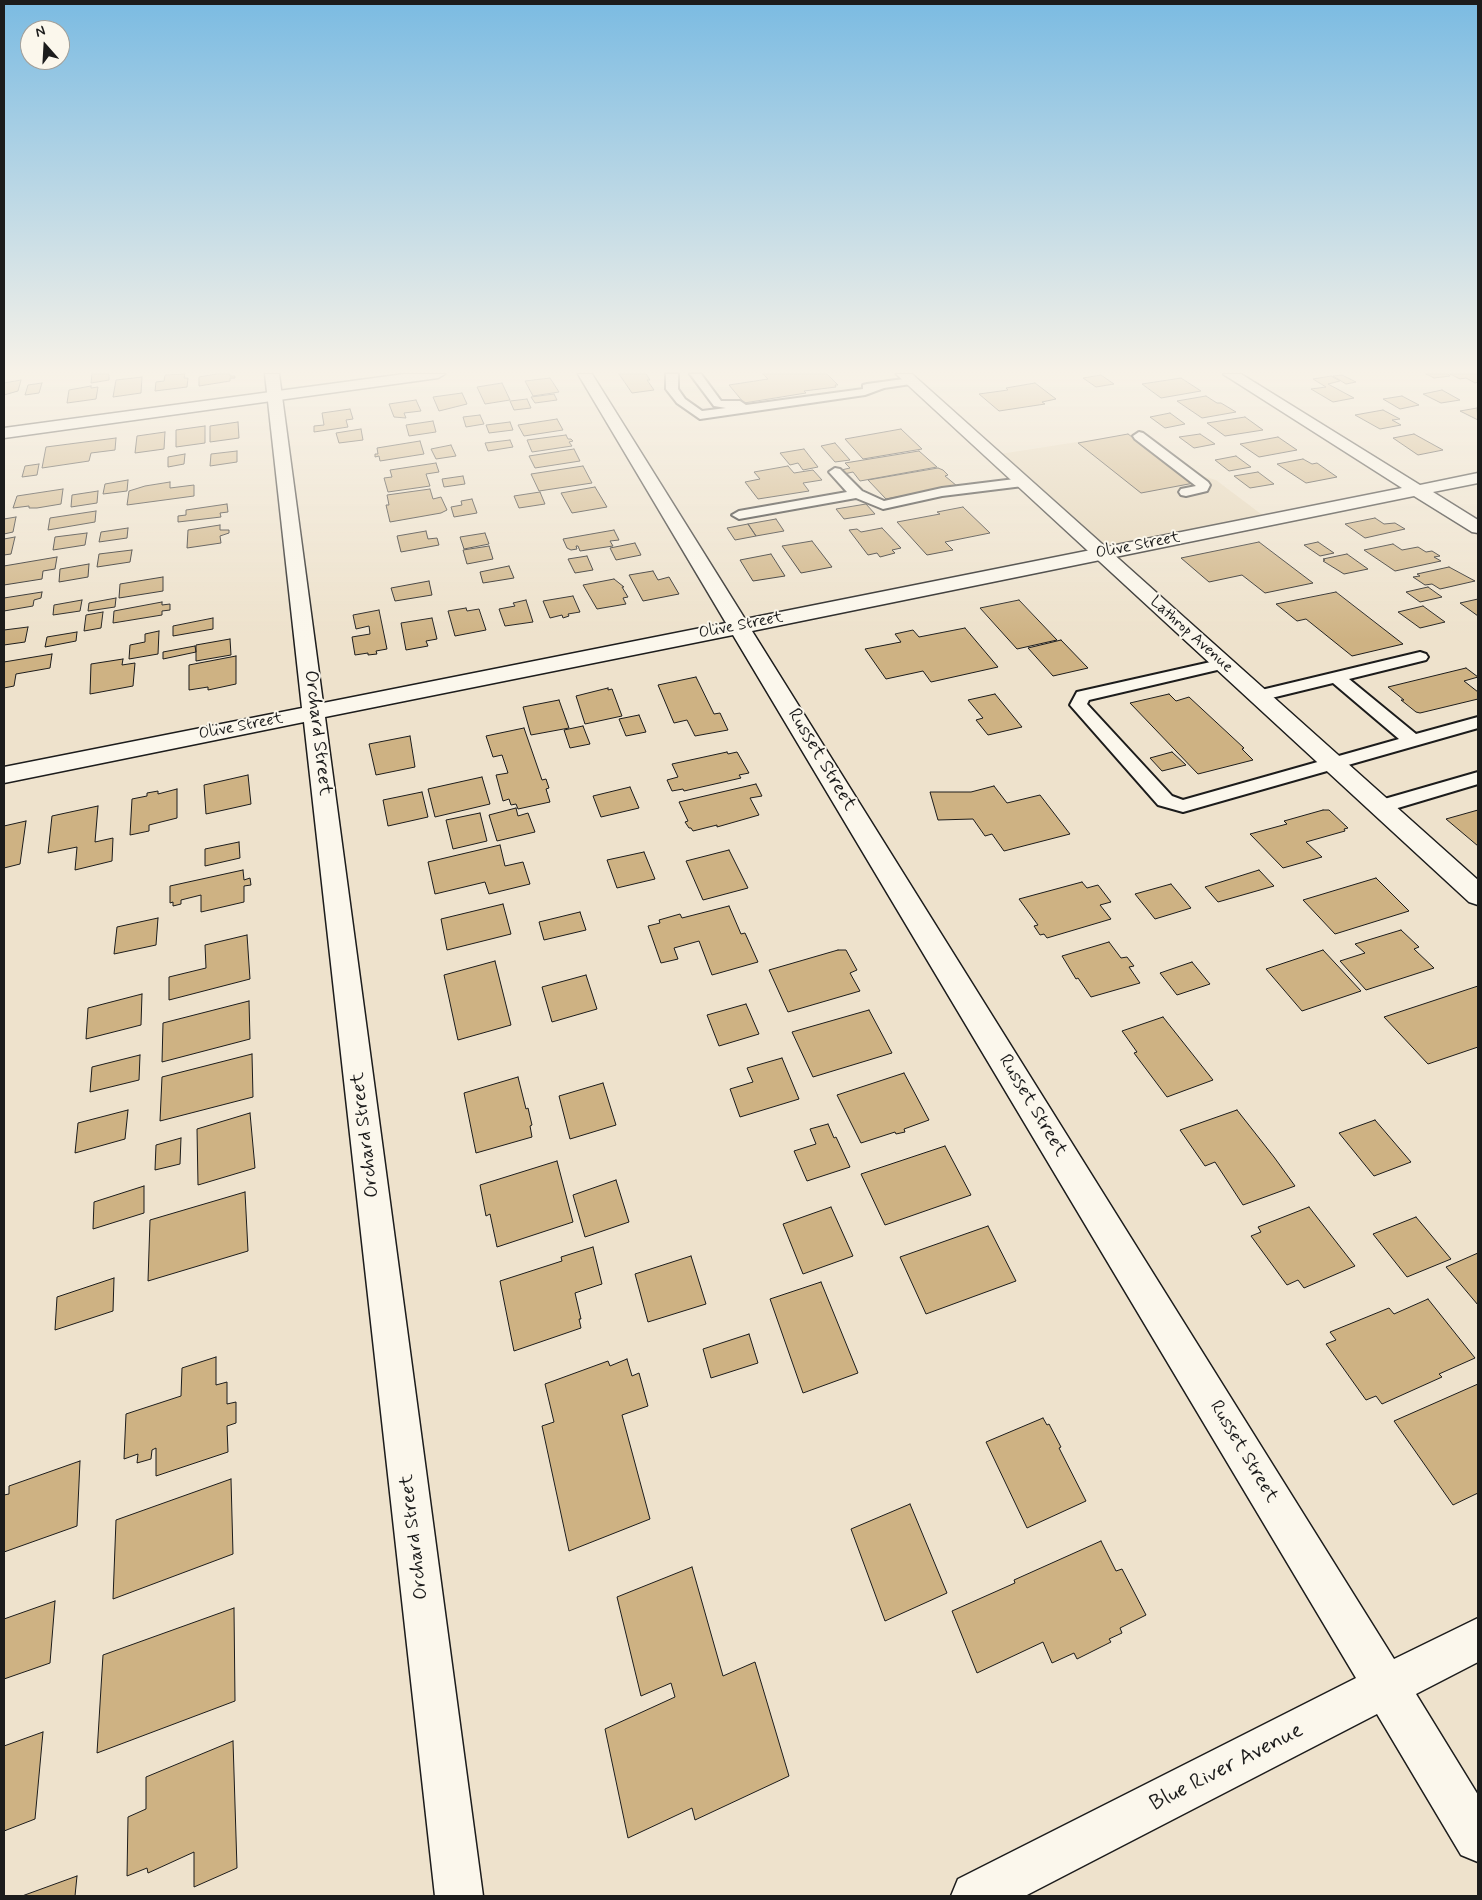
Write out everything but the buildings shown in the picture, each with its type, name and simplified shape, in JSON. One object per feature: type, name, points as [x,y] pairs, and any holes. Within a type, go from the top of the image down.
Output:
[{"type":"street","name":"Orchard Street","points":[[284,463],[459,1896]]},
{"type":"street","name":"Russet Street","points":[[639,463],[1478,1838]]},
{"type":"street","name":"Lathrop Avenue","points":[[1001,463],[1478,895]]},
{"type":"street","points":[[1374,463],[1478,528]]},
{"type":"street","name":"Olive Street","points":[[4,775],[1478,478]]},
{"type":"street","name":"Blue River Avenue","points":[[975,1896],[1478,1639]]},
{"type":"lane","points":[[1174,463],[1203,485],[1202,488],[1186,492]]},
{"type":"lane","points":[[835,472],[857,494],[883,505],[900,503],[942,492],[1022,482]]},
{"type":"lane","points":[[739,514],[857,494]]},
{"type":"lane","points":[[1259,696],[1420,657]]},
{"type":"lane","points":[[1224,664],[1083,696],[1078,705],[1165,801],[1183,806],[1478,722]]},
{"type":"lane","points":[[1337,678],[1413,741]]},
{"type":"lane","points":[[1380,807],[1478,778]]},
{"type":"shaded area","points":[[1001,463],[1183,463],[1199,475],[1216,480],[1269,520],[1102,554]]}]
